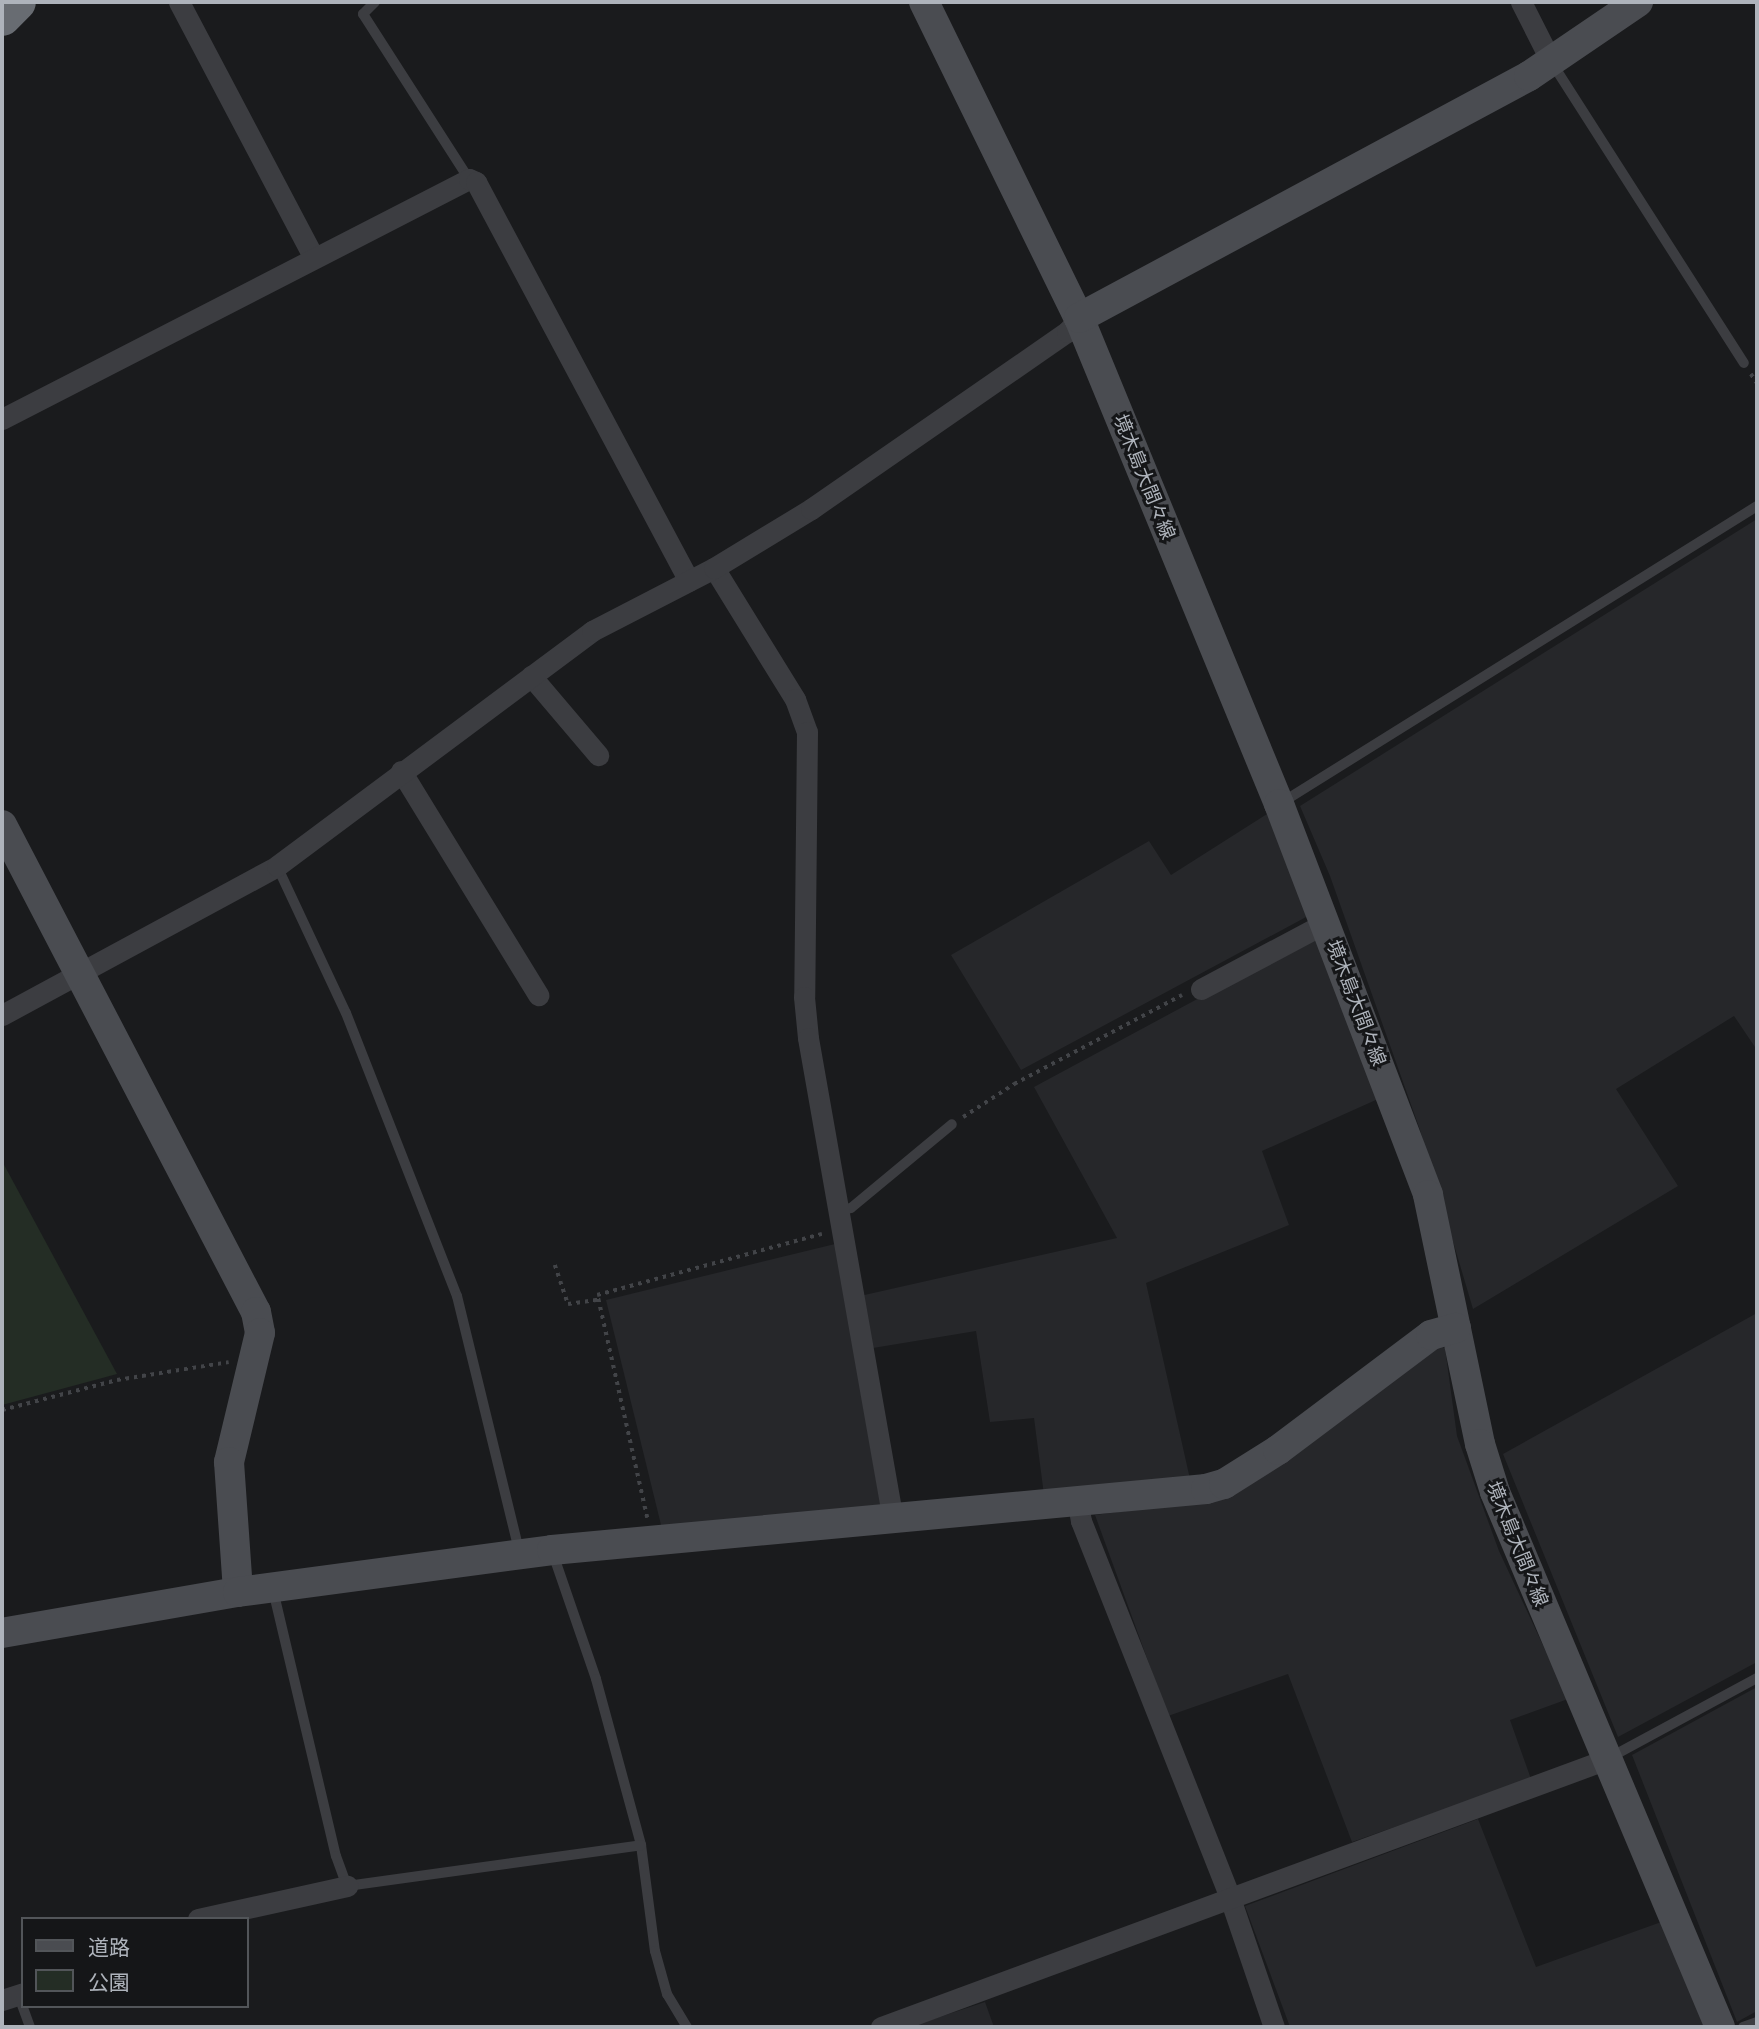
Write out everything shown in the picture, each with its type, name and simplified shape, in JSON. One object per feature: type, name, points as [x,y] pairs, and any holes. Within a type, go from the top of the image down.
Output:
[{"type":"highway","points":[[2,17],[17,2]]},
{"type":"street","points":[[179,2],[313,256]]},
{"type":"street","name":"境木島大間々線","points":[[924,2],[1079,318],[1279,804],[1428,1195],[1495,1492],[1720,2027]]},
{"type":"street","points":[[1521,2],[1552,62]]},
{"type":"street","points":[[2,1015],[277,866],[401,771],[603,625],[714,568],[811,509],[1067,332],[1079,318],[1552,62],[1638,2]]},
{"type":"street","points":[[2,419],[313,256],[469,178],[476,182],[689,581]]},
{"type":"street","points":[[714,568],[795,699],[807,732],[804,997],[839,1220],[892,1521]]},
{"type":"street","points":[[531,676],[598,755]]},
{"type":"street","points":[[401,771],[538,995]]},
{"type":"street","points":[[2,825],[256,1312],[260,1333],[229,1462],[238,1591]]},
{"type":"street","points":[[1201,989],[1325,923]]},
{"type":"street","points":[[2,1633],[238,1591],[552,1550],[1184,1493],[1224,1484],[1278,1450],[1431,1335],[1456,1328]]},
{"type":"street","points":[[1078,1504],[1081,1521],[1230,1898],[1274,2027]]},
{"type":"street","points":[[881,2027],[1607,1759]]},
{"type":"street","points":[[207,1917],[347,1886]]},
{"type":"lane","points":[[375,2],[363,13],[469,178]]},
{"type":"lane","points":[[1552,62],[1745,363]]},
{"type":"lane","points":[[1279,804],[1757,506]]},
{"type":"lane","points":[[277,866],[346,1013],[457,1296],[519,1554]]},
{"type":"lane","points":[[839,1220],[952,1124]]},
{"type":"lane","points":[[552,1550],[596,1679],[641,1845],[655,1951],[667,1994],[687,2027]]},
{"type":"lane","points":[[273,1587],[336,1856],[347,1886],[641,1845]]},
{"type":"lane","points":[[1607,1759],[1757,1678]]},
{"type":"lane","points":[[14,1996],[30,2027]]},
{"type":"lane","points":[[1743,2027],[1757,2022]]},
{"type":"path","points":[[952,1124],[1014,1084],[1188,991],[1201,989]]},
{"type":"path","points":[[653,1541],[597,1295],[839,1220]]},
{"type":"path","points":[[555,1265],[568,1304],[598,1300]]},
{"type":"path","points":[[2,1410],[117,1380],[255,1357]]},
{"type":"shaded area","points":[[1757,519],[1757,1050],[1734,1016],[1616,1089],[1678,1186],[1473,1309],[1420,1130],[1330,876],[1300,806]]},
{"type":"shaded area","points":[[1267,814],[1308,916],[1021,1070],[951,955],[1149,841],[1171,875]]},
{"type":"shaded area","points":[[1316,935],[1378,1099],[1262,1151],[1289,1225],[1146,1283],[1190,1479],[1044,1495],[1034,1418],[990,1422],[976,1331],[867,1349],[860,1296],[1117,1238],[1034,1087]]},
{"type":"shaded area","points":[[835,1244],[882,1513],[662,1529],[606,1300]]},
{"type":"shaded area","points":[[1757,1313],[1757,1662],[1618,1737],[1503,1454]]},
{"type":"shaded area","points":[[1437,1345],[1445,1348],[1457,1436],[1499,1551],[1568,1699],[1510,1720],[1531,1779],[1352,1842],[1288,1674],[1168,1716],[1095,1515],[1217,1499]]},
{"type":"shaded area","points":[[1757,1687],[1757,2011],[1737,2022],[1632,1755]]},
{"type":"shaded area","points":[[1478,1819],[1536,1967],[1664,1921],[1706,2027],[1290,2027],[1245,1906]]},
{"type":"shaded area","points":[[985,2002],[994,2027],[909,2027]]},
{"type":"green space","points":[[2,1161],[117,1374],[2,1405]]}]
